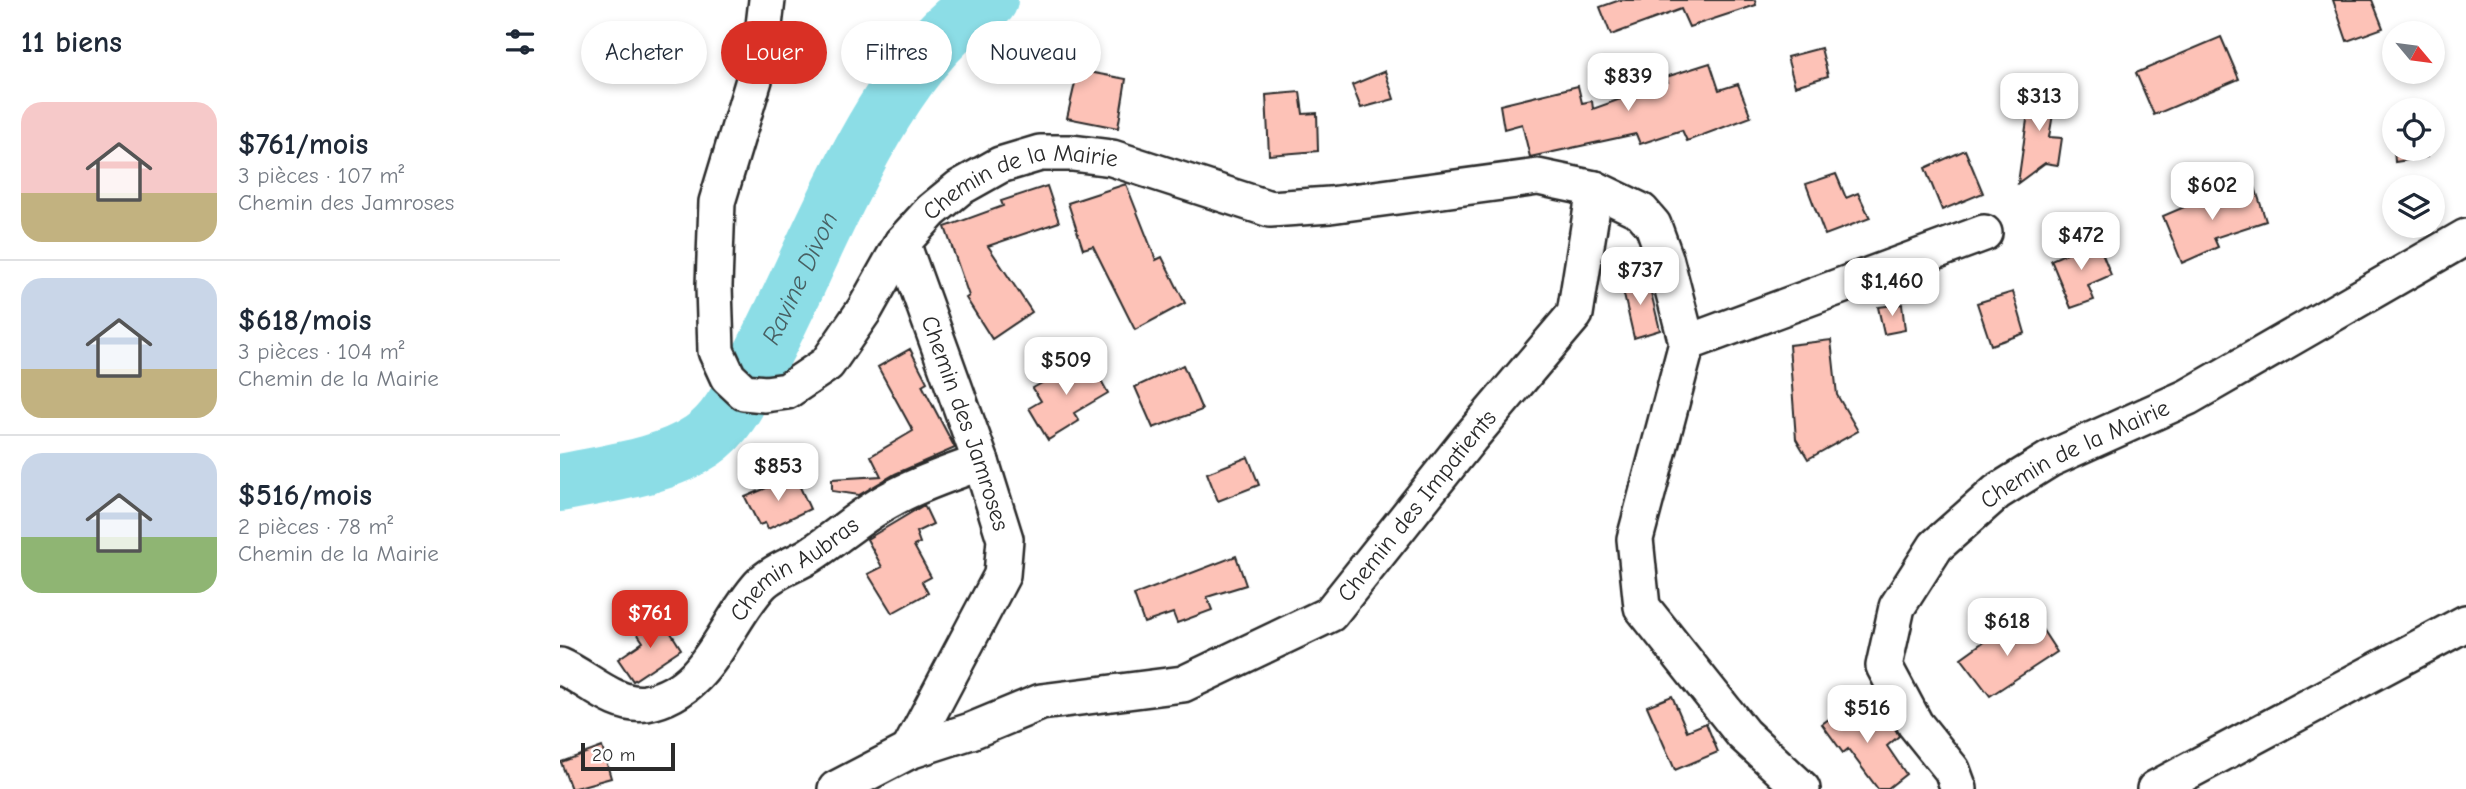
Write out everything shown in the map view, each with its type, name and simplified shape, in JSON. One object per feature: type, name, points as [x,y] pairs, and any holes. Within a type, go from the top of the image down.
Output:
[{"type":"street","name":"Chemin de la Mairie","points":[[767,0],[760,60],[717,202],[714,286],[716,351],[728,377],[744,392],[765,394],[787,391],[827,364],[865,309],[902,243],[932,211],[959,188],[1000,165],[1040,153],[1072,153],[1112,158],[1270,209],[1330,205],[1538,177],[1595,189],[1641,211],[1653,225],[1665,258],[1686,343],[1634,539],[1642,607],[1743,734],[1802,789]]},
{"type":"street","name":"Chemin des Impatients","points":[[909,751],[971,731],[1041,702],[1183,684],[1330,614],[1470,438],[1575,314],[1595,189]]},
{"type":"street","points":[[1686,343],[1984,233]]},
{"type":"street","name":"Chemin de la Mairie","points":[[1959,789],[1952,770],[1915,724],[1884,666],[1897,607],[1936,546],[1997,492],[2050,459],[2188,397],[2466,237]]},
{"type":"street","name":"Chemin des Jamroses","points":[[902,243],[981,462],[1005,539],[1002,575],[909,751]]},
{"type":"street","name":"Chemin Aubras","points":[[560,666],[623,701],[642,704],[665,698],[690,682],[705,668],[743,608],[761,584],[773,574],[813,552],[893,497],[981,462]]},
{"type":"street","points":[[2155,789],[2466,623]]},
{"type":"street","points":[[836,789],[909,751]]},
{"type":"building","points":[[1620,0],[1755,0],[1756,5],[1689,27],[1681,9],[1611,35],[1600,7]]},
{"type":"building","points":[[2333,0],[2372,0],[2382,28],[2347,41]]},
{"type":"building","points":[[2221,37],[2239,79],[2154,115],[2136,73]]},
{"type":"building","points":[[1821,48],[1828,76],[1795,86],[1787,57]]},
{"type":"building","points":[[1710,63],[1719,90],[1738,84],[1751,117],[1687,141],[1682,130],[1640,144],[1636,134],[1530,157],[1522,124],[1504,129],[1500,105],[1578,86],[1582,103],[1592,101],[1593,109],[1668,82],[1666,77]]},
{"type":"building","points":[[1385,71],[1394,99],[1361,108],[1352,85]]},
{"type":"building","points":[[1101,74],[1126,79],[1118,128],[1067,118],[1075,84],[1101,84]]},
{"type":"building","points":[[2046,84],[2055,103],[2049,137],[2062,138],[2058,165],[2045,163],[2018,183],[2028,113],[2023,93]]},
{"type":"building","points":[[1300,92],[1303,114],[1317,113],[1318,151],[1269,155],[1266,95]]},
{"type":"building","points":[[1965,150],[1983,193],[1942,210],[1925,168]]},
{"type":"building","points":[[1836,174],[1846,198],[1858,193],[1870,218],[1825,235],[1806,184]]},
{"type":"building","points":[[1126,184],[1156,260],[1162,257],[1185,303],[1135,330],[1093,246],[1083,249],[1068,203]]},
{"type":"building","points":[[1047,186],[1059,222],[988,246],[1032,312],[992,339],[966,298],[969,296],[945,227],[1003,206],[1001,201]]},
{"type":"building","points":[[2255,187],[2266,221],[2214,238],[2218,247],[2182,263],[2163,216],[2198,201],[2199,204]]},
{"type":"building","points":[[2097,240],[2111,275],[2088,285],[2094,300],[2071,308],[2051,260]]},
{"type":"building","points":[[1647,276],[1660,330],[1634,338],[1621,282]]},
{"type":"building","points":[[2013,292],[2025,333],[1991,345],[1977,303]]},
{"type":"building","points":[[1902,304],[1905,330],[1884,334],[1878,307]]},
{"type":"building","points":[[1831,340],[1837,395],[1858,431],[1808,459],[1796,439],[1789,345]]},
{"type":"building","points":[[910,349],[927,382],[922,385],[955,448],[895,474],[859,495],[832,491],[832,479],[881,476],[871,456],[913,431],[878,367]]},
{"type":"building","points":[[1088,357],[1108,393],[1074,413],[1079,421],[1048,440],[1029,408],[1041,401],[1033,388]]},
{"type":"building","points":[[1183,365],[1202,410],[1153,428],[1135,387]]},
{"type":"building","points":[[1248,457],[1259,485],[1218,501],[1207,473]]},
{"type":"building","points":[[795,476],[810,509],[768,529],[765,523],[759,525],[745,497]]},
{"type":"building","points":[[924,505],[933,524],[916,532],[920,543],[914,546],[931,577],[922,582],[928,593],[892,613],[868,574],[882,567],[867,539]]},
{"type":"building","points":[[1236,556],[1246,585],[1207,597],[1212,610],[1177,623],[1173,613],[1144,623],[1134,595]]},
{"type":"building","points":[[661,617],[681,649],[633,681],[618,659],[643,642],[637,633]]},
{"type":"building","points":[[2040,626],[2057,652],[1990,696],[1961,658],[2003,628],[2014,644]]},
{"type":"building","points":[[1672,696],[1687,731],[1706,723],[1718,752],[1675,770],[1647,706]]},
{"type":"building","points":[[1851,703],[1869,729],[1887,714],[1899,736],[1887,746],[1906,774],[1887,789],[1878,789],[1848,749],[1843,753],[1822,724]]},
{"type":"building","points":[[602,747],[611,778],[571,789],[561,762]]},
{"type":"waterway","name":"Ravine Divon","points":[[560,483],[670,458],[702,441],[721,425],[736,404],[760,359],[829,215],[886,110],[917,64],[952,26],[989,0]]}]
